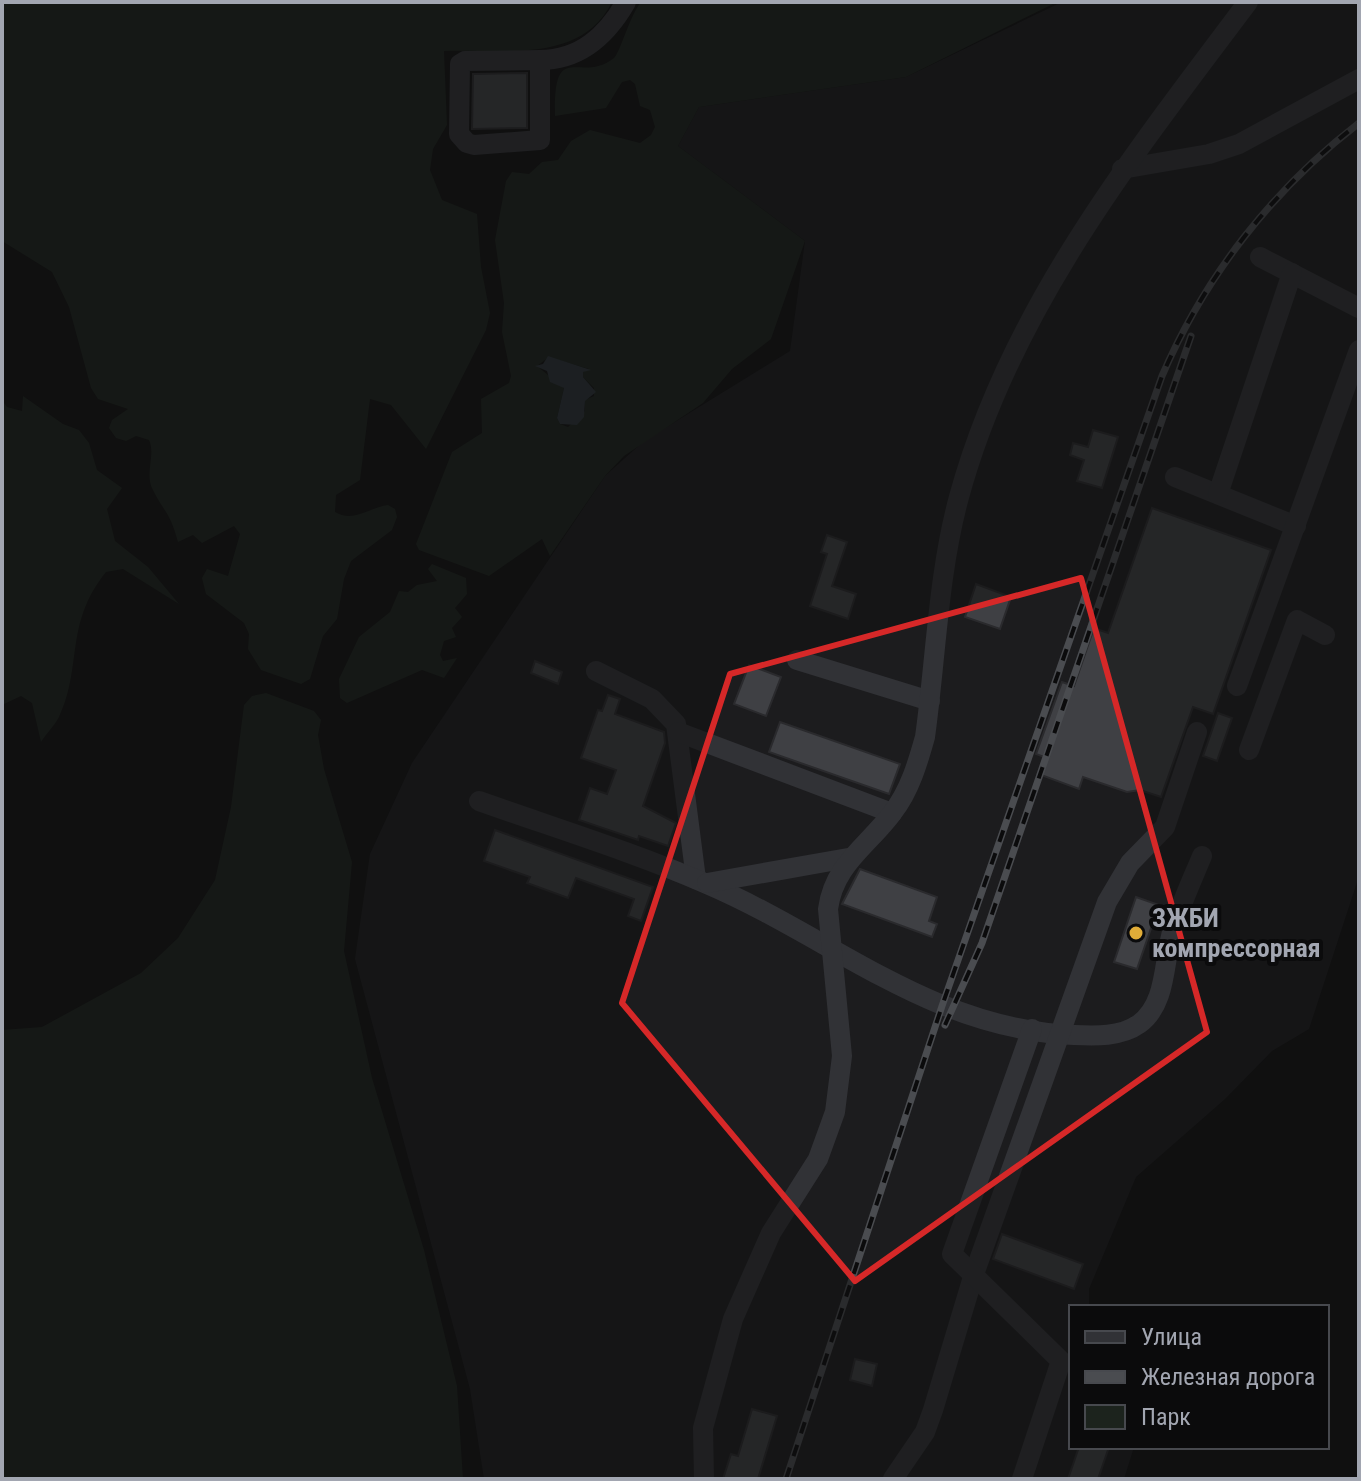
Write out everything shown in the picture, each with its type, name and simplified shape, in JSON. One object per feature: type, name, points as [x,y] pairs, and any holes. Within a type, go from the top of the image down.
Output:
[{"type":"lane","points":[[540,60],[540,140],[474,145],[462,139],[459,119],[460,64],[540,60],[584,50],[604,34],[626,2]]},
{"type":"lane","points":[[704,1479],[703,1428],[733,1319],[771,1233],[818,1159],[835,1112],[842,1056],[830,893],[848,858],[892,813],[919,758],[930,701],[949,548],[965,477],[1025,332],[1077,239],[1122,169],[1248,2]]},
{"type":"lane","points":[[1122,169],[1209,154],[1239,144],[1359,79]]},
{"type":"lane","points":[[1260,257],[1359,308]]},
{"type":"lane","points":[[1218,494],[1292,273]]},
{"type":"lane","points":[[1237,686],[1296,526],[1301,502],[1359,350]]},
{"type":"lane","points":[[1175,477],[1296,526]]},
{"type":"lane","points":[[1249,750],[1297,620],[1325,635]]},
{"type":"lane","points":[[797,660],[930,701]]},
{"type":"lane","points":[[596,671],[628,685],[661,706],[678,732],[701,881]]},
{"type":"lane","points":[[678,732],[892,813]]},
{"type":"lane","points":[[893,1479],[925,1432],[973,1277],[1107,902],[1130,863],[1165,827],[1197,732]]},
{"type":"lane","points":[[479,801],[701,881],[832,949],[876,976],[932,1002],[989,1021],[1060,1034],[1125,1031],[1140,1023],[1151,1011],[1164,976],[1172,931],[1202,856]]},
{"type":"lane","points":[[701,881],[848,858]]},
{"type":"lane","points":[[1022,1479],[1061,1361],[952,1254],[1032,1029]]},
{"type":"highlighted area","points":[[1081,578],[1207,1032],[855,1281],[622,1003],[730,674]]},
{"type":"shaded area","points":[[1062,2],[1359,2],[1359,876],[1309,1029],[1272,1051],[1225,1099],[1136,1177],[1089,1289],[1089,1305],[1069,1305],[1069,1449],[1133,1449],[1124,1479],[484,1479],[470,1389],[355,959],[370,854],[412,763],[605,476],[644,441],[790,351],[805,241],[678,146],[699,107],[906,77]]},
{"type":"shaded area","points":[[548,356],[591,370],[583,372],[583,377],[596,392],[585,401],[584,417],[577,425],[560,424],[557,418],[564,388],[550,382],[547,371],[535,366],[543,364]]},
{"type":"green space","points":[[2,2],[612,2],[598,22],[581,36],[561,44],[515,51],[444,51],[447,125],[433,149],[430,170],[442,200],[477,214],[481,267],[490,313],[486,330],[426,449],[391,405],[370,399],[360,480],[336,495],[335,512],[348,516],[388,505],[395,509],[397,517],[392,530],[351,561],[344,579],[337,619],[323,636],[310,679],[301,684],[261,670],[248,649],[249,634],[244,623],[206,594],[202,578],[207,569],[228,576],[240,534],[234,526],[202,543],[193,535],[178,542],[170,519],[151,484],[149,440],[136,436],[126,441],[116,438],[109,428],[112,420],[128,409],[98,399],[91,388],[69,307],[52,272],[2,241]]},
{"type":"green space","points":[[641,2],[1057,2],[906,77],[699,107],[678,146],[805,241],[771,339],[732,369],[703,403],[624,456],[605,476],[550,556],[542,539],[489,576],[419,550],[416,544],[452,452],[482,433],[481,399],[509,383],[511,376],[502,332],[504,303],[495,240],[506,181],[512,172],[529,174],[542,162],[558,160],[571,141],[590,130],[640,143],[651,135],[655,127],[650,110],[640,106],[635,84],[630,80],[622,82],[606,108],[555,116],[556,92],[564,70],[602,65],[614,58]],"holes":[[[549,357],[589,369],[583,372],[583,377],[594,388],[594,396],[585,400],[585,411],[568,427],[560,424],[557,418],[564,388],[537,366]]]},
{"type":"green space","points":[[23,396],[63,424],[79,430],[89,443],[97,470],[122,488],[107,509],[115,541],[148,567],[179,604],[123,569],[106,572],[84,609],[66,698],[57,720],[41,742],[32,703],[21,696],[2,705],[2,400],[7,407],[22,411]]},
{"type":"green space","points":[[432,564],[466,578],[467,594],[455,608],[462,617],[452,628],[456,637],[444,641],[440,655],[443,661],[457,658],[444,678],[422,670],[347,703],[340,698],[339,679],[359,637],[390,612],[399,591],[408,592],[417,585],[437,581],[428,569]]},
{"type":"green space","points":[[266,693],[314,711],[321,720],[318,735],[324,769],[352,862],[344,951],[372,1078],[424,1250],[457,1386],[463,1479],[2,1479],[2,1030],[42,1027],[141,973],[178,938],[215,880],[231,807],[244,705],[252,696]]},
{"type":"building","points":[[527,73],[527,128],[472,129],[473,74]]},
{"type":"building","points":[[1093,430],[1118,437],[1102,488],[1077,481],[1084,460],[1070,455],[1073,443],[1088,447]]},
{"type":"building","points":[[1152,508],[1271,550],[1213,714],[1193,707],[1161,797],[1140,790],[1127,792],[1083,777],[1079,789],[1041,775],[1047,758],[1036,754],[1062,682],[1074,686],[1094,628],[1108,633]]},
{"type":"building","points":[[827,535],[847,542],[832,586],[856,594],[848,619],[810,606],[827,554],[821,552]]},
{"type":"building","points":[[976,584],[1011,597],[1000,629],[965,617]]},
{"type":"building","points":[[535,661],[562,672],[558,684],[531,673]]},
{"type":"building","points":[[749,665],[781,677],[766,716],[734,704]]},
{"type":"building","points":[[608,695],[620,699],[615,714],[664,732],[665,743],[643,806],[676,823],[668,846],[639,836],[638,840],[579,820],[590,788],[607,794],[616,770],[581,758],[598,710],[602,711]]},
{"type":"building","points":[[1218,713],[1232,718],[1217,761],[1203,756]]},
{"type":"building","points":[[780,722],[900,764],[889,794],[769,752]]},
{"type":"building","points":[[495,830],[653,887],[641,921],[628,916],[634,899],[576,878],[568,898],[527,883],[530,877],[484,861]]},
{"type":"building","points":[[860,869],[937,897],[929,921],[937,924],[932,937],[842,904]]},
{"type":"building","name":"ЗЖБИ компрессорная","points":[[1136,897],[1159,905],[1137,969],[1114,962]]},
{"type":"building","points":[[1002,1234],[1083,1264],[1074,1289],[993,1259]]},
{"type":"building","points":[[855,1359],[877,1364],[872,1386],[850,1380]]},
{"type":"building","points":[[752,1409],[777,1416],[758,1479],[723,1479],[731,1454],[738,1456]]},
{"type":"building","points":[[1078,1449],[1108,1449],[1098,1479],[1068,1479]]},
{"type":"railway","points":[[786,1479],[942,1006],[1162,376],[1199,304],[1244,237],[1298,176],[1359,123]]},
{"type":"railway","points":[[945,1025],[982,943],[1191,336]]},
{"type":"place","name":"ЗЖБИ компрессорная","points":[[1136,933]]}]
